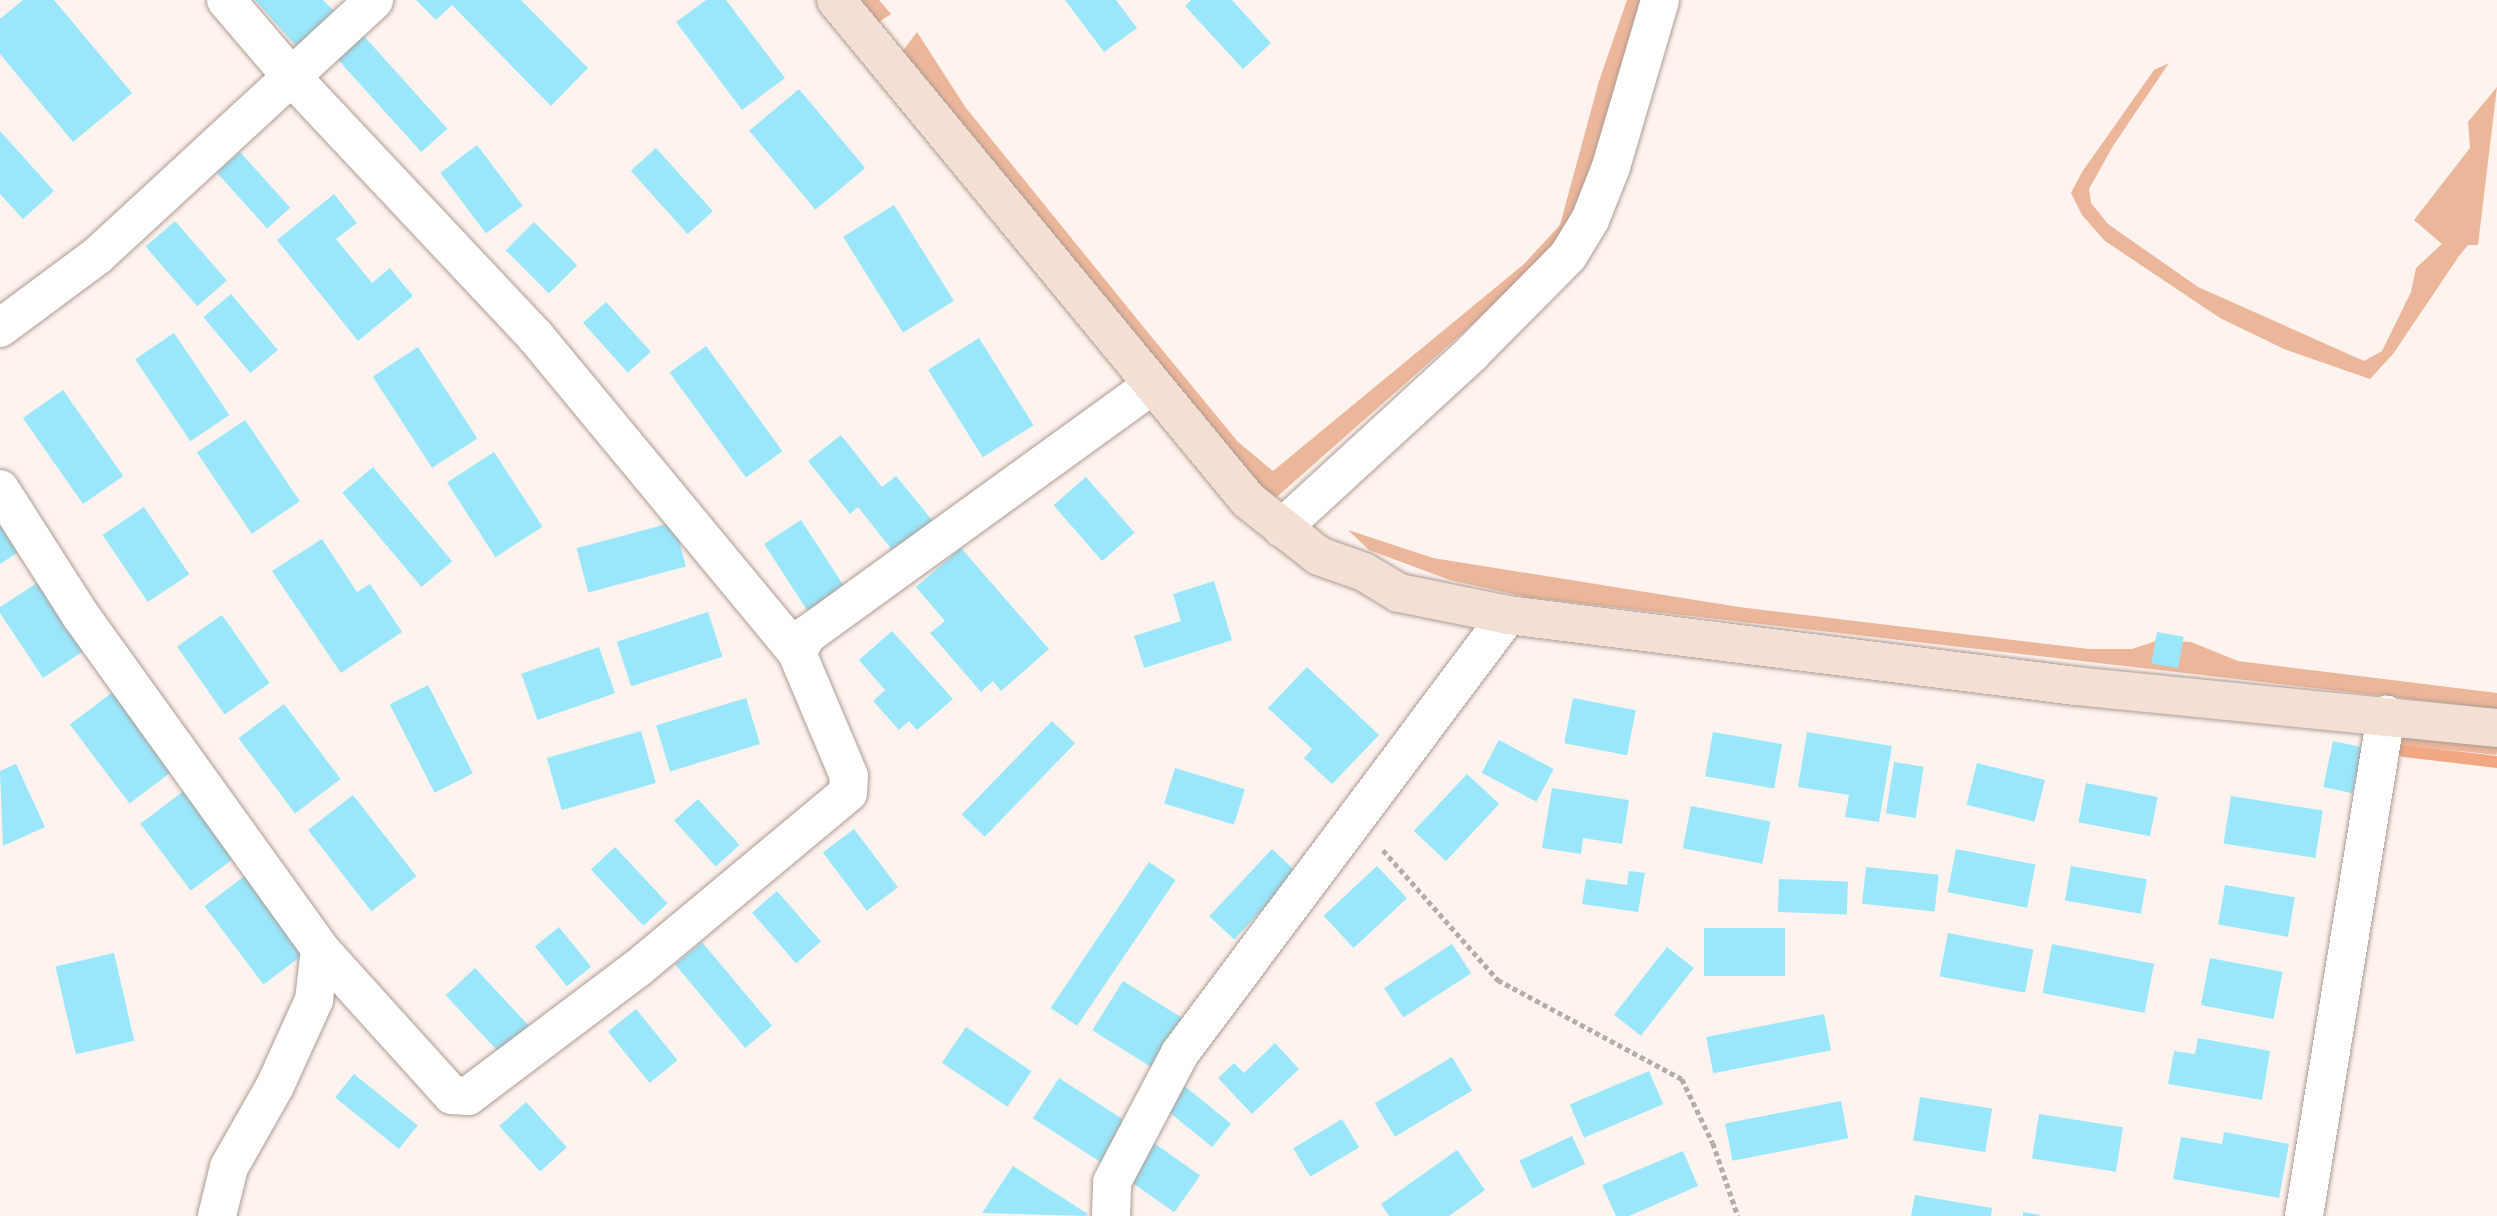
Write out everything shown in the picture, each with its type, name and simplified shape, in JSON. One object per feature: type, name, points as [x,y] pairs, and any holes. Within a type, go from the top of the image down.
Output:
[{"type":"main road","points":[[836,0],[1248,500],[1319,556],[1364,572],[1399,593],[1508,615],[2076,686],[2497,728]]},
{"type":"street","points":[[0,489],[81,616],[320,949],[452,1095],[468,1096],[638,968],[848,793],[849,776],[797,653],[536,337],[290,75],[226,0]]},
{"type":"street","points":[[0,328],[97,256],[374,0]]},
{"type":"street","points":[[1282,528],[1472,353],[1567,256],[1590,220],[1611,167],[1660,0]]},
{"type":"street","points":[[797,653],[807,635],[1152,385]]},
{"type":"street","points":[[1111,1216],[1112,1182],[1180,1053],[1508,615]]},
{"type":"street","points":[[2304,1216],[2386,715]]},
{"type":"street","points":[[217,1216],[229,1167],[275,1086],[314,1000],[320,949]]},
{"type":"path","points":[[1356,819],[1498,979],[1641,1053],[1682,1079],[1713,1143],[1738,1216]]},
{"type":"shaded area","points":[[860,0],[879,0],[891,14],[879,22]]},
{"type":"shaded area","points":[[1627,0],[1642,0],[1572,226],[1542,263],[1271,502],[902,52],[917,32],[966,108],[1141,324],[1238,442],[1273,471],[1524,264],[1560,225],[1599,81]]},
{"type":"shaded area","points":[[2169,63],[2113,146],[2089,189],[2091,203],[2108,224],[2198,287],[2364,361],[2382,351],[2411,292],[2416,268],[2442,244],[2414,220],[2470,148],[2468,122],[2497,87],[2478,245],[2468,245],[2459,256],[2393,354],[2370,379],[2284,349],[2220,318],[2105,241],[2082,215],[2071,193],[2082,172],[2154,70]]},
{"type":"shaded area","points":[[1348,530],[1433,558],[1739,607],[2089,649],[2132,649],[2159,640],[2191,642],[2238,661],[2497,693],[2497,709],[1526,597],[1450,580],[1369,550]]},
{"type":"shaded area","points":[[2402,736],[2497,746],[2497,755],[2401,745]]},
{"type":"building","points":[[23,0],[54,0],[132,93],[73,142],[0,54],[0,19]]},
{"type":"building","points":[[255,0],[323,0],[335,12],[296,46]]},
{"type":"building","points":[[416,0],[521,0],[588,68],[551,106],[452,5],[436,20]]},
{"type":"building","points":[[706,0],[726,0],[785,78],[742,110],[676,22]]},
{"type":"building","points":[[1065,0],[1116,0],[1137,28],[1104,52]]},
{"type":"building","points":[[1191,0],[1232,0],[1271,43],[1243,69],[1185,6]]},
{"type":"building","points":[[363,35],[447,129],[421,152],[337,58]]},
{"type":"building","points":[[799,89],[865,168],[815,210],[749,131]]},
{"type":"building","points":[[0,131],[54,191],[23,219],[0,194]]},
{"type":"building","points":[[477,145],[523,206],[486,233],[440,173]]},
{"type":"building","points":[[656,148],[713,211],[688,234],[631,171]]},
{"type":"building","points":[[240,152],[290,208],[267,228],[217,173]]},
{"type":"building","points":[[334,194],[357,223],[336,239],[372,283],[390,268],[413,296],[358,341],[277,240]]},
{"type":"building","points":[[894,205],[954,301],[903,333],[843,237]]},
{"type":"building","points":[[175,221],[227,281],[197,306],[146,247]]},
{"type":"building","points":[[534,222],[577,265],[549,293],[506,250]]},
{"type":"building","points":[[231,294],[278,350],[250,373],[203,317]]},
{"type":"building","points":[[606,302],[651,352],[628,373],[583,323]]},
{"type":"building","points":[[174,333],[229,415],[190,441],[135,359]]},
{"type":"building","points":[[979,338],[1034,425],[983,457],[928,370]]},
{"type":"building","points":[[706,346],[782,451],[746,478],[670,372]]},
{"type":"building","points":[[418,347],[477,438],[432,468],[373,376]]},
{"type":"building","points":[[63,390],[123,476],[83,504],[23,418]]},
{"type":"building","points":[[245,420],[300,501],[252,534],[197,452]]},
{"type":"building","points":[[841,435],[882,487],[896,476],[936,525],[897,556],[858,507],[850,514],[808,461]]},
{"type":"building","points":[[494,452],[542,527],[496,557],[447,482]]},
{"type":"building","points":[[373,467],[452,561],[421,587],[342,493]]},
{"type":"building","points":[[1086,477],[1135,533],[1102,561],[1054,505]]},
{"type":"building","points":[[144,507],[189,574],[148,602],[103,535]]},
{"type":"building","points":[[0,520],[20,551],[0,564]]},
{"type":"building","points":[[801,520],[846,589],[809,613],[764,544]]},
{"type":"building","points":[[674,522],[686,566],[588,593],[576,548]]},
{"type":"building","points":[[322,539],[357,592],[370,584],[402,632],[341,673],[272,571]]},
{"type":"building","points":[[961,548],[1049,649],[1001,691],[993,681],[981,692],[930,633],[945,621],[916,587]]},
{"type":"building","points":[[40,581],[85,650],[43,678],[0,613],[0,607]]},
{"type":"building","points":[[1214,581],[1232,640],[1144,668],[1134,636],[1181,621],[1173,594]]},
{"type":"building","points":[[708,612],[723,657],[631,686],[617,642]]},
{"type":"building","points":[[222,615],[270,683],[225,715],[177,647]]},
{"type":"building","points":[[892,631],[953,699],[917,730],[909,721],[899,730],[873,701],[885,690],[859,660]]},
{"type":"building","points":[[2157,632],[2184,637],[2178,668],[2151,664]]},
{"type":"building","points":[[599,647],[615,693],[537,720],[521,674]]},
{"type":"building","points":[[1307,667],[1379,735],[1332,784],[1304,758],[1312,749],[1268,708]]},
{"type":"building","points":[[428,685],[473,773],[435,793],[390,705]]},
{"type":"building","points":[[113,692],[173,771],[129,804],[70,724]]},
{"type":"building","points":[[746,698],[760,744],[670,771],[656,725]]},
{"type":"building","points":[[1573,698],[1636,710],[1627,755],[1564,743]]},
{"type":"building","points":[[284,704],[341,779],[295,813],[238,738]]},
{"type":"building","points":[[1052,721],[1075,743],[985,837],[962,815]]},
{"type":"building","points":[[641,731],[656,783],[562,810],[547,758]]},
{"type":"building","points":[[1713,732],[1782,744],[1774,788],[1705,776]]},
{"type":"building","points":[[1807,732],[1892,746],[1879,822],[1845,817],[1849,795],[1798,787]]},
{"type":"building","points":[[1499,740],[1554,769],[1536,802],[1482,773]]},
{"type":"building","points":[[2333,741],[2362,747],[2353,793],[2323,787]]},
{"type":"building","points":[[1894,762],[1924,767],[1915,818],[1886,813]]},
{"type":"building","points":[[1977,763],[2045,780],[2035,822],[1967,805]]},
{"type":"building","points":[[16,764],[45,827],[3,846],[0,771]]},
{"type":"building","points":[[1175,768],[1245,789],[1234,825],[1164,803]]},
{"type":"building","points":[[1467,774],[1499,804],[1446,861],[1414,831]]},
{"type":"building","points":[[2086,783],[2158,797],[2150,836],[2078,822]]},
{"type":"building","points":[[1552,788],[1629,800],[1622,844],[1583,838],[1581,854],[1542,848]]},
{"type":"building","points":[[185,790],[236,857],[191,891],[140,824]]},
{"type":"building","points":[[353,795],[416,876],[371,911],[308,830]]},
{"type":"building","points":[[2231,796],[2323,811],[2315,858],[2223,843]]},
{"type":"building","points":[[698,799],[739,845],[716,866],[674,820]]},
{"type":"building","points":[[1691,806],[1771,821],[1762,864],[1683,848]]},
{"type":"building","points":[[854,829],[898,887],[867,911],[823,852]]},
{"type":"building","points":[[615,847],[668,903],[643,926],[591,870]]},
{"type":"building","points":[[1272,849],[1297,872],[1234,939],[1209,916]]},
{"type":"building","points":[[1956,849],[2036,864],[2027,908],[1948,892]]},
{"type":"building","points":[[1149,862],[1176,880],[1077,1026],[1051,1008]]},
{"type":"building","points":[[1377,866],[1407,898],[1354,948],[1324,916]]},
{"type":"building","points":[[2071,866],[2147,879],[2141,914],[2065,900]]},
{"type":"building","points":[[1866,867],[1939,875],[1935,911],[1862,904]]},
{"type":"building","points":[[1629,871],[1645,873],[1638,912],[1582,904],[1586,879],[1627,885]]},
{"type":"building","points":[[246,875],[305,953],[263,985],[204,906]]},
{"type":"building","points":[[1779,879],[1848,881],[1847,914],[1778,912]]},
{"type":"building","points":[[2225,885],[2295,897],[2288,937],[2218,924]]},
{"type":"building","points":[[777,891],[821,942],[796,963],[752,913]]},
{"type":"building","points":[[559,927],[591,967],[567,986],[535,947]]},
{"type":"building","points":[[1704,928],[1785,928],[1785,976],[1704,976]]},
{"type":"building","points":[[1948,933],[2033,950],[2025,993],[1940,976]]},
{"type":"building","points":[[702,942],[772,1025],[745,1048],[675,964]]},
{"type":"building","points":[[1452,944],[1471,973],[1403,1017],[1384,988]]},
{"type":"building","points":[[2052,944],[2154,964],[2145,1013],[2042,993]]},
{"type":"building","points":[[1667,947],[1694,968],[1641,1036],[1614,1015]]},
{"type":"building","points":[[114,953],[134,1041],[76,1054],[56,966]]},
{"type":"building","points":[[2210,958],[2283,972],[2273,1019],[2201,1005]]},
{"type":"building","points":[[475,968],[530,1027],[501,1055],[446,995]]},
{"type":"building","points":[[1123,981],[1189,1022],[1158,1072],[1092,1030]]},
{"type":"building","points":[[636,1009],[678,1060],[650,1083],[608,1032]]},
{"type":"building","points":[[1824,1014],[1831,1050],[1713,1073],[1706,1037]]},
{"type":"building","points":[[966,1027],[1031,1071],[1007,1107],[942,1063]]},
{"type":"building","points":[[2198,1038],[2270,1051],[2262,1100],[2168,1084],[2174,1051],[2195,1054]]},
{"type":"building","points":[[1275,1043],[1299,1069],[1252,1114],[1218,1078],[1234,1063],[1244,1073]]},
{"type":"building","points":[[1452,1057],[1472,1090],[1395,1137],[1375,1103]]},
{"type":"building","points":[[1649,1071],[1663,1104],[1584,1138],[1570,1105]]},
{"type":"building","points":[[354,1074],[418,1126],[399,1149],[335,1097]]},
{"type":"building","points":[[1059,1078],[1130,1124],[1104,1165],[1033,1118]]},
{"type":"building","points":[[1182,1084],[1231,1124],[1212,1147],[1163,1107]]},
{"type":"building","points":[[1920,1097],[1992,1108],[1985,1152],[1913,1140]]},
{"type":"building","points":[[1841,1101],[1848,1138],[1732,1161],[1725,1124]]},
{"type":"building","points":[[526,1102],[567,1147],[540,1171],[499,1126]]},
{"type":"building","points":[[2039,1114],[2123,1127],[2116,1172],[2032,1158]]},
{"type":"building","points":[[1342,1119],[1359,1147],[1310,1177],[1293,1148]]},
{"type":"building","points":[[2224,1132],[2289,1144],[2279,1198],[2173,1179],[2181,1137],[2222,1144]]},
{"type":"building","points":[[1572,1136],[1585,1164],[1533,1189],[1519,1161]]},
{"type":"building","points":[[1151,1141],[1200,1175],[1174,1212],[1125,1178]]},
{"type":"building","points":[[1457,1150],[1485,1190],[1449,1216],[1389,1216],[1381,1204]]},
{"type":"building","points":[[1683,1151],[1698,1186],[1629,1216],[1616,1216],[1602,1185]]},
{"type":"building","points":[[1013,1166],[1088,1214],[982,1213]]},
{"type":"building","points":[[1915,1195],[1992,1208],[1991,1216],[1911,1216]]},
{"type":"building","points":[[2023,1212],[2040,1215],[2023,1216]]},
{"type":"waterway","points":[[2404,751],[2497,762]]}]
